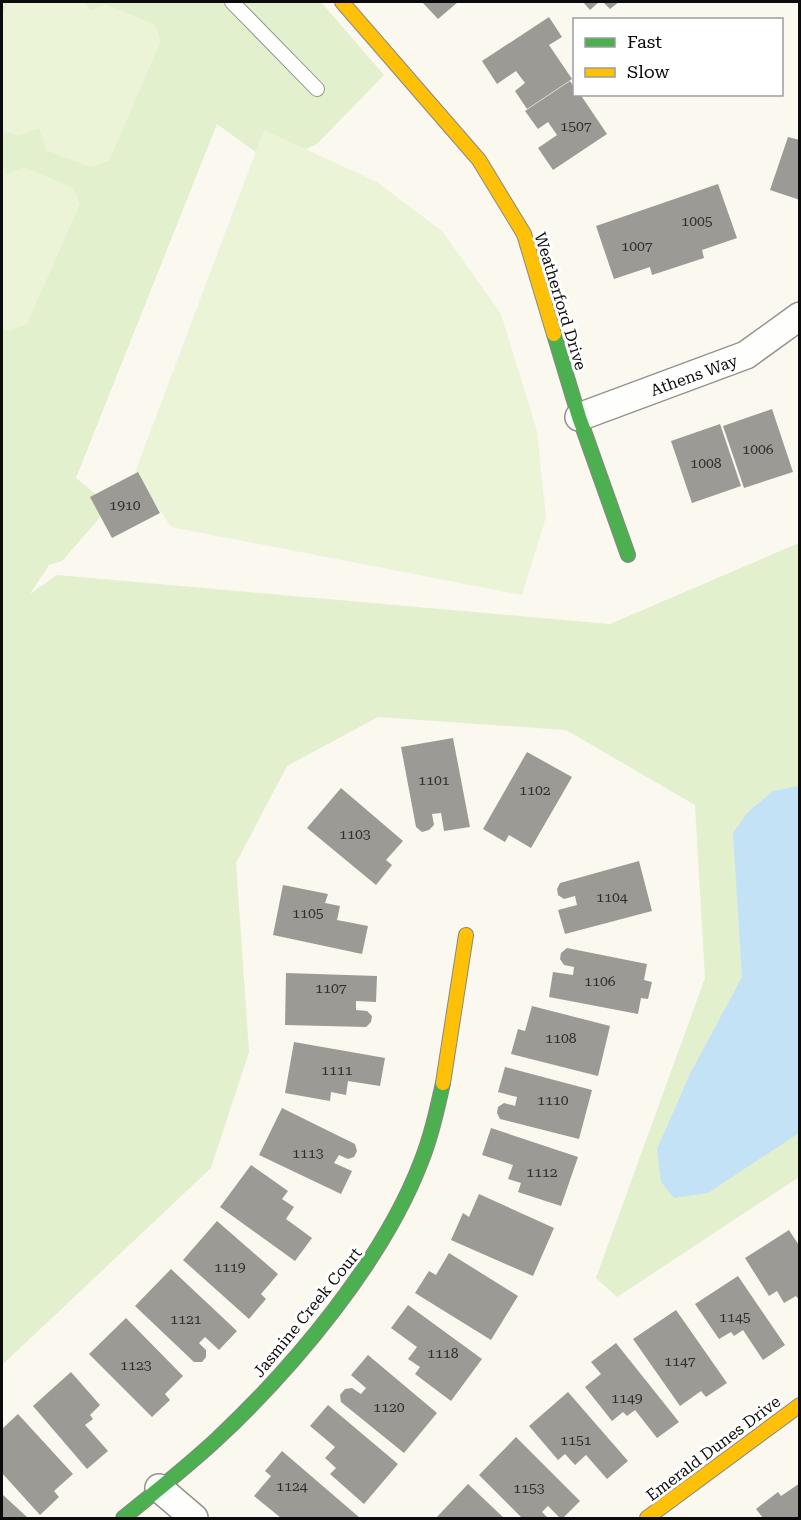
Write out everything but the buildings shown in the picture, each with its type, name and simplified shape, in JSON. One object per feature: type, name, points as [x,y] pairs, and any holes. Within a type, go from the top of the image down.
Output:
[{"type":"street","name":"Weatherford Drive","points":[[342,2],[479,160],[524,234],[579,417],[628,555]]},
{"type":"street","name":"Athens Way","points":[[579,417],[746,355],[800,316]]},
{"type":"street","name":"Jasmine Creek Court","points":[[123,1518],[216,1439],[260,1396],[325,1321],[382,1243],[421,1162],[432,1126],[443,1084],[466,935]]},
{"type":"street","name":"Emerald Dunes Drive","points":[[647,1518],[800,1405]]},
{"type":"street","points":[[159,1488],[194,1518]]},
{"type":"lane","points":[[232,2],[317,88]]},
{"type":"green space","points":[[2,2],[321,2],[384,75],[317,144],[272,164],[217,124],[76,478],[110,506],[62,561],[49,565],[30,594],[57,575],[610,624],[799,543],[799,1177],[617,1297],[596,1278],[705,978],[695,805],[566,730],[378,717],[287,766],[236,863],[249,1052],[211,1168],[2,1365]]},
{"type":"green space","points":[[8,2],[86,2],[90,11],[105,4],[155,25],[161,41],[109,161],[90,167],[46,150],[39,128],[19,136],[2,130],[2,16]]},
{"type":"green space","points":[[264,130],[377,182],[443,232],[501,314],[537,431],[546,517],[522,595],[171,527],[135,472]]},
{"type":"green space","points":[[2,163],[6,175],[24,167],[73,188],[80,204],[27,324],[9,331],[2,328],[2,186],[4,180],[2,184]]},
{"type":"water","points":[[799,786],[799,1133],[708,1193],[674,1198],[661,1182],[657,1149],[691,1072],[742,977],[733,833],[748,812],[773,791]]},
{"type":"traffic: fast","points":[[554,334],[579,417],[628,555]]},
{"type":"traffic: fast","points":[[123,1518],[217,1439],[276,1379],[334,1311],[384,1237],[404,1199],[428,1143],[443,1083]]},
{"type":"traffic: slow","points":[[342,2],[479,160],[524,234],[554,334]]},
{"type":"traffic: slow","points":[[443,1083],[466,935]]},
{"type":"traffic: slow","points":[[647,1518],[800,1405]]}]
